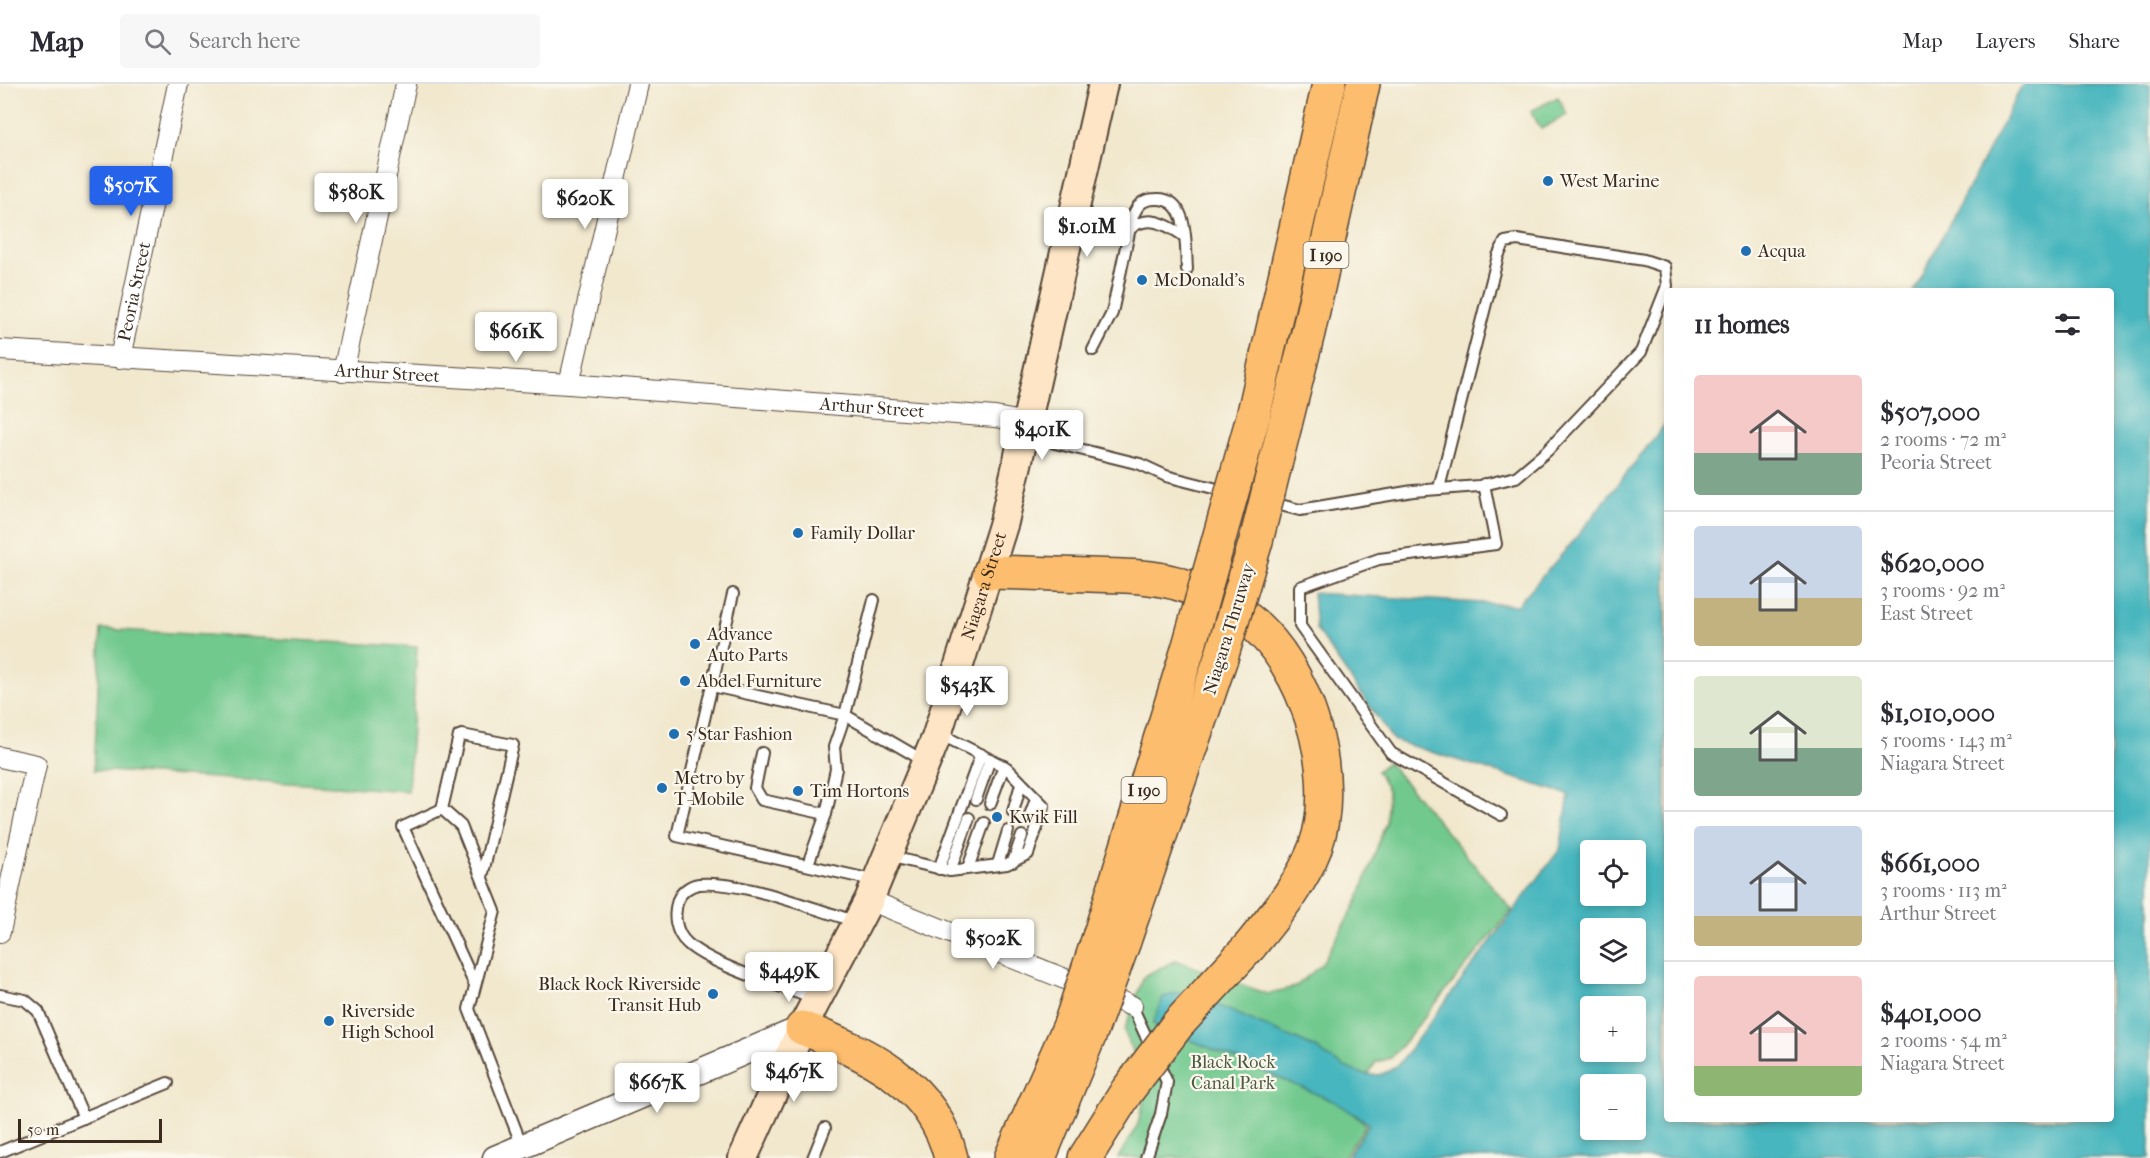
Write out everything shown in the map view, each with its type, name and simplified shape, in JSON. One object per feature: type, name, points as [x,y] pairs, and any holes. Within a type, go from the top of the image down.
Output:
[{"type":"highway","name":"Niagara Thruway","points":[[1112,938],[1189,646],[1254,417],[1329,84]]},
{"type":"highway","name":"Niagara Thruway","points":[[1039,1158],[1112,938],[1221,658],[1256,541],[1285,425],[1363,84]]},
{"type":"highway","points":[[990,572],[1124,575],[1176,583],[1203,593],[1245,617],[1262,631],[1280,653],[1296,681],[1311,720],[1322,768],[1323,812],[1315,848],[1306,868],[1276,915],[1178,1024],[1127,1091],[1085,1158]]},
{"type":"highway","points":[[802,1028],[849,1047],[903,1079],[923,1099],[937,1121],[946,1138],[951,1158]]},
{"type":"highway","name":"Niagara Thruway","points":[[1011,1158],[1080,1030]]},
{"type":"main road","name":"Niagara Street","points":[[749,1156],[802,1028],[873,890],[937,733],[990,572],[1027,423],[1103,84]]},
{"type":"street","name":"Peoria Street","points":[[120,358],[178,84]]},
{"type":"street","points":[[343,372],[406,84]]},
{"type":"street","points":[[569,384],[638,84]]},
{"type":"street","name":"Arthur Street","points":[[0,350],[569,384],[995,417],[1027,423]]},
{"type":"street","points":[[0,758],[36,765],[0,932]]},
{"type":"street","points":[[873,890],[1132,1006]]},
{"type":"street","points":[[495,1158],[802,1028]]},
{"type":"lane","points":[[1093,350],[1112,313],[1129,230],[1138,205],[1147,200],[1159,198],[1177,207],[1182,216],[1187,269]]},
{"type":"lane","points":[[1129,230],[1135,224],[1145,221],[1160,222],[1184,236]]},
{"type":"lane","points":[[1438,488],[1496,264],[1505,242],[1517,240],[1644,260],[1665,267],[1666,288]]},
{"type":"lane","points":[[1027,423],[1056,443],[1140,464],[1166,476],[1300,510],[1438,488],[1484,484],[1516,477],[1547,451],[1641,352],[1664,294]]},
{"type":"lane","points":[[1484,484],[1496,544],[1379,559],[1300,587],[1300,626],[1391,753],[1501,815]]},
{"type":"lane","points":[[733,594],[677,836],[808,864],[873,890]]},
{"type":"lane","points":[[808,864],[826,814],[836,769],[834,747],[845,715],[874,600]]},
{"type":"lane","points":[[712,686],[845,715],[927,762]]},
{"type":"lane","points":[[817,1000],[721,962],[685,942],[678,931],[675,917],[680,896],[687,888],[697,884],[873,890],[944,870],[1013,862],[1028,854],[1044,806],[1004,766],[950,737],[937,733]]},
{"type":"lane","points":[[442,809],[459,736],[513,745],[482,877]]},
{"type":"lane","points":[[762,753],[755,788],[762,800],[826,814]]},
{"type":"lane","points":[[976,799],[986,756]]},
{"type":"lane","points":[[944,870],[986,756]]},
{"type":"lane","points":[[990,804],[1004,766]]},
{"type":"lane","points":[[1013,812],[1021,784]]},
{"type":"lane","points":[[1029,818],[1036,799]]},
{"type":"lane","points":[[442,809],[461,825],[495,911],[474,982],[469,1009],[522,1147]]},
{"type":"lane","points":[[442,809],[403,827],[474,982]]},
{"type":"lane","points":[[944,870],[969,818]]},
{"type":"lane","points":[[968,868],[984,823]]},
{"type":"lane","points":[[998,864],[1008,831]]},
{"type":"lane","points":[[1013,862],[1022,836]]},
{"type":"lane","points":[[0,995],[25,1000],[38,1011],[84,1118]]},
{"type":"lane","points":[[1132,1006],[1167,1082],[1161,1114],[1146,1158]]},
{"type":"lane","points":[[0,1152],[168,1083]]},
{"type":"lane","points":[[813,1158],[825,1128]]},
{"type":"green space","points":[[1558,97],[1567,115],[1541,129],[1531,111]]},
{"type":"green space","points":[[101,629],[417,647],[408,791],[94,770]]},
{"type":"green space","name":"Black Rock Canal Park","points":[[1388,762],[1512,910],[1391,1058],[1376,1062],[1346,1108],[1366,1125],[1343,1158],[1118,1158],[1138,1124],[1148,1084],[1124,1031],[1144,976],[1176,960],[1267,994],[1295,987],[1321,965],[1358,900],[1386,822],[1388,790],[1377,771]]},
{"type":"water","points":[[2023,84],[2150,84],[2150,1158],[1346,1158],[1369,1124],[1335,1102],[1153,1024],[1163,997],[1185,991],[1318,1049],[1337,1063],[1361,1073],[1383,1074],[1401,1061],[1560,849],[1569,795],[1393,740],[1316,629],[1313,593],[1517,605],[1571,544],[1664,426],[1664,1122],[2114,1122],[2114,288],[1916,288]]},
{"type":"place","name":"West Marine","points":[[1548,181]]},
{"type":"place","name":"Acqua","points":[[1746,251]]},
{"type":"place","name":"McDonald's","points":[[1142,280]]},
{"type":"place","name":"Family Dollar","points":[[798,533]]},
{"type":"place","name":"Advance Auto Parts","points":[[695,644]]},
{"type":"place","name":"Abdel Furniture","points":[[685,681]]},
{"type":"place","name":"5 Star Fashion","points":[[674,734]]},
{"type":"place","name":"Metro by T-Mobile","points":[[662,788]]},
{"type":"place","name":"Tim Hortons","points":[[798,791]]},
{"type":"place","name":"Kwik Fill","points":[[997,817]]},
{"type":"place","name":"Black Rock Riverside Transit Hub","points":[[713,994]]},
{"type":"place","name":"Riverside High School","points":[[329,1021]]}]
